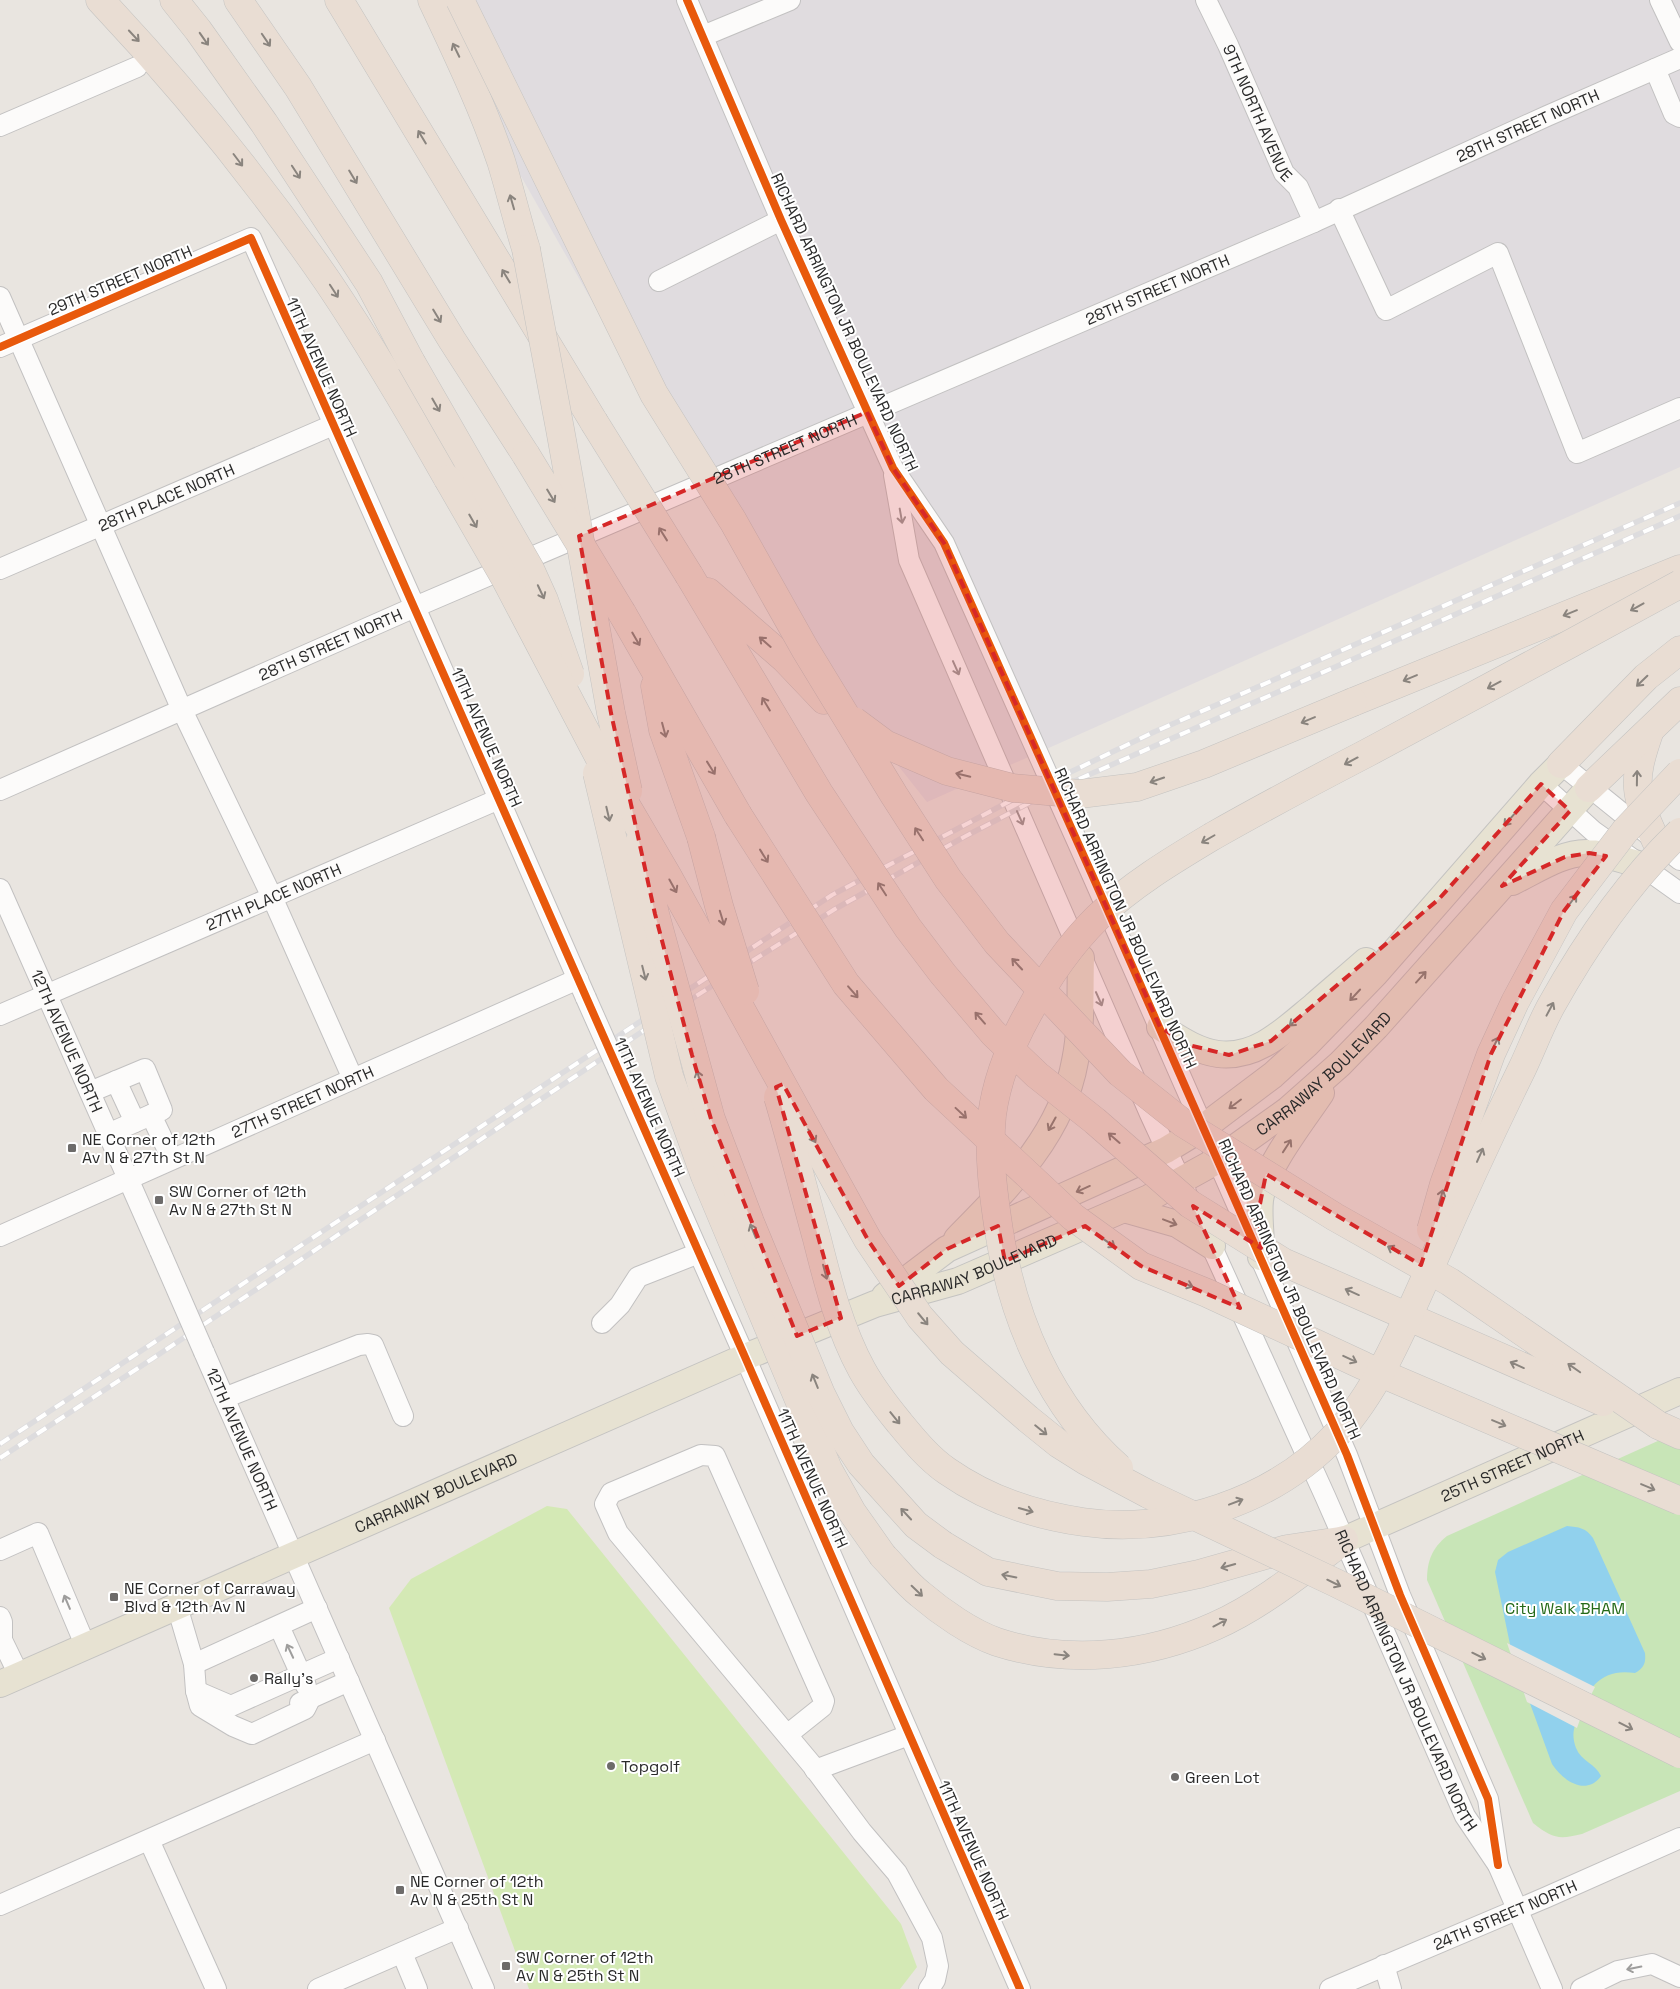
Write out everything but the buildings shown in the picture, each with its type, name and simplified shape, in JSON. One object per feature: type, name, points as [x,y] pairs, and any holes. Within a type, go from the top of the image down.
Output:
[{"type":"highway","points":[[100,0],[144,47],[232,152],[329,283],[389,377],[506,578],[609,776],[667,876],[868,1240],[920,1317],[952,1353],[1053,1439],[1086,1461],[1148,1494],[1336,1583],[1680,1754]]},
{"type":"highway","points":[[174,0],[198,30],[264,123],[368,283],[530,570],[544,600],[566,658],[601,788],[670,1076],[705,1176],[828,1469],[852,1512],[883,1556],[918,1593],[956,1621],[995,1641],[1033,1652],[1077,1656],[1113,1655],[1160,1645],[1215,1626],[1278,1590],[1344,1540]]},
{"type":"highway","points":[[238,0],[298,87],[452,340],[526,455],[622,613],[738,815],[846,984],[936,1089],[1074,1217],[1141,1266],[1207,1293],[1364,1366],[1680,1501]]},
{"type":"highway","points":[[339,0],[594,422],[689,575],[819,793],[908,928],[943,974],[993,1033],[1037,1075],[1095,1121],[1190,1204],[1283,1262],[1669,1430]]},
{"type":"highway","points":[[432,0],[481,107],[501,162],[526,249],[610,713],[655,914],[711,1119],[750,1222],[821,1394],[840,1432],[861,1464],[916,1525],[943,1545],[988,1572],[1057,1586],[1107,1587],[1151,1584],[1199,1574],[1287,1549],[1344,1540]]},
{"type":"highway","points":[[460,0],[654,394],[733,521],[805,649],[894,794],[948,879],[997,943],[1120,1073],[1183,1123],[1335,1217],[1450,1282],[1669,1430]]},
{"type":"highway","points":[[689,575],[785,659],[824,700],[885,744],[947,771],[1013,788],[1080,794],[1137,787],[1204,764],[1454,659],[1680,569]]},
{"type":"highway","points":[[1148,1494],[1099,1450],[1070,1416],[1053,1390],[1028,1340],[1012,1290],[1001,1242],[992,1186],[990,1153],[992,1114],[1000,1075],[1016,1035],[1038,995],[1066,953],[1097,918],[1129,891],[1178,856],[1680,584]]},
{"type":"highway","points":[[1561,764],[1646,677],[1680,650]]},
{"type":"highway","points":[[651,665],[663,730],[701,837],[719,906],[784,1116],[828,1280],[846,1332],[862,1370],[884,1404],[912,1438],[945,1470],[982,1491],[1016,1507],[1054,1518],[1095,1524],[1131,1524],[1168,1520],[1212,1511],[1246,1498],[1278,1481],[1314,1457],[1339,1433],[1366,1396],[1402,1327],[1498,1115],[1550,1008],[1596,932],[1660,852],[1668,837],[1645,817],[1637,790],[1639,760],[1650,729]]},
{"type":"highway","points":[[1589,788],[1680,702]]},
{"type":"highway","points":[[1402,1327],[1444,1184],[1491,1054],[1515,1002],[1564,911],[1625,831],[1680,773]]},
{"type":"main road","name":"CARRAWAY BOULEVARD","points":[[874,1304],[947,1250],[1166,1150],[1204,1127],[1273,1075],[1374,974],[1541,784],[1561,764]]},
{"type":"main road","name":"CARRAWAY BOULEVARD","points":[[5,1681],[745,1357],[874,1304],[958,1281],[1124,1209],[1181,1181],[1218,1160],[1288,1110],[1340,1064],[1376,1027],[1589,788]]},
{"type":"main road","points":[[1502,886],[1566,856],[1578,854],[1589,853],[1638,864]]},
{"type":"main road","points":[[1160,1026],[1189,1045],[1217,1054],[1244,1053],[1259,1047],[1284,1030],[1439,899]]},
{"type":"main road","points":[[947,1250],[1019,1174],[1044,1139],[1062,1107],[1075,1063],[1079,1039],[1082,958]]},
{"type":"main road","points":[[1261,1257],[1259,1209],[1265,1181],[1274,1164],[1340,1064]]},
{"type":"main road","points":[[1124,1209],[1177,1224],[1212,1246]]},
{"type":"main road","name":"25TH STREET NORTH","points":[[1344,1540],[1680,1391]]},
{"type":"street","name":"RICHARD ARRINGTON JR BOULEVARD NORTH","points":[[687,0],[781,220],[893,468],[944,543],[1261,1257],[1347,1455],[1400,1595],[1488,1799],[1498,1865]]},
{"type":"street","points":[[703,36],[790,0]]},
{"type":"street","name":"9TH NORTH AVENUE","points":[[1206,0],[1228,45],[1284,173],[1298,187],[1314,222]]},
{"type":"street","points":[[1660,0],[1680,42]]},
{"type":"street","name":"28TH STREET NORTH","points":[[0,790],[415,607],[1314,222],[1339,209],[1680,58]]},
{"type":"street","points":[[0,126],[137,66]]},
{"type":"street","points":[[1655,69],[1674,114],[1680,117]]},
{"type":"street","points":[[1339,209],[1386,310],[1498,253],[1577,453],[1680,408]]},
{"type":"street","points":[[659,281],[781,220]]},
{"type":"street","name":"29TH STREET NORTH","points":[[9,343],[250,238]]},
{"type":"street","name":"11TH AVENUE NORTH","points":[[250,238],[415,607],[745,1357],[1020,1989]]},
{"type":"street","points":[[0,297],[9,343],[101,526],[182,710],[272,898],[353,1079]]},
{"type":"street","name":"28TH PLACE NORTH","points":[[0,569],[333,425]]},
{"type":"street","name":"RICHARD ARRINGTON JR BOULEVARD NORTH","points":[[893,468],[909,560],[1166,1150],[1212,1246],[1344,1540],[1465,1816],[1498,1865],[1552,1989]]},
{"type":"street","points":[[1561,764],[1589,788],[1668,837],[1680,860]]},
{"type":"street","points":[[1541,784],[1570,811],[1638,864],[1680,893]]},
{"type":"street","name":"27TH PLACE NORTH","points":[[0,1014],[499,799]]},
{"type":"street","name":"12TH AVENUE NORTH","points":[[0,889],[458,1928],[478,1987]]},
{"type":"street","name":"27TH STREET NORTH","points":[[0,1236],[578,979]]},
{"type":"street","points":[[90,1092],[144,1070],[162,1110],[108,1134]]},
{"type":"street","points":[[116,1081],[172,1159]]},
{"type":"street","points":[[602,1323],[620,1305],[638,1277],[699,1253]]},
{"type":"street","points":[[224,1398],[359,1345],[368,1344],[373,1345],[403,1416]]},
{"type":"street","points":[[787,1735],[822,1707],[824,1701],[714,1456],[701,1455],[611,1493],[605,1504],[618,1533],[787,1735],[862,1832],[897,1873],[932,1938],[938,1966],[936,1980],[929,1989]]},
{"type":"street","points":[[0,1550],[38,1533],[86,1647]]},
{"type":"street","points":[[177,1606],[194,1664],[196,1691],[200,1706],[233,1726],[253,1724],[349,1681]]},
{"type":"street","points":[[194,1664],[317,1608]]},
{"type":"street","points":[[0,1617],[2,1622],[1,1639],[5,1681]]},
{"type":"street","points":[[279,1626],[311,1697]]},
{"type":"street","points":[[196,1691],[231,1706],[339,1658]]},
{"type":"street","points":[[815,1770],[909,1736]]},
{"type":"street","points":[[0,1905],[375,1740]]},
{"type":"street","name":"24TH STREET NORTH","points":[[1330,1989],[1680,1838]]},
{"type":"street","points":[[149,1840],[216,1989]]},
{"type":"street","points":[[318,1989],[458,1928]]},
{"type":"street","points":[[402,1953],[417,1989]]},
{"type":"street","points":[[1581,1989],[1618,1971],[1652,1964],[1680,1977]]},
{"type":"street","points":[[1384,1965],[1391,1989]]},
{"type":"highlighted area","points":[[867,412],[893,468],[944,543],[1160,1027],[1189,1045],[1229,1055],[1271,1041],[1439,899],[1541,784],[1570,811],[1502,886],[1565,857],[1589,853],[1606,856],[1564,911],[1491,1054],[1421,1265],[1266,1174],[1259,1209],[1261,1248],[1193,1206],[1240,1308],[1141,1266],[1085,1226],[1005,1261],[998,1226],[947,1249],[899,1286],[868,1240],[783,1084],[776,1087],[841,1318],[797,1336],[711,1119],[692,1055],[655,914],[611,713],[579,536]]},
{"type":"shaded area","points":[[421,0],[1680,0],[1680,467],[927,802],[748,576]]},
{"type":"green space","name":"City Walk BHAM","points":[[1680,1431],[1680,1791],[1582,1834],[1567,1837],[1551,1835],[1533,1823],[1427,1580],[1429,1561],[1434,1550],[1447,1536]]},
{"type":"green space","name":"Topgolf","points":[[547,1506],[567,1509],[901,1924],[917,1967],[900,1989],[529,1989],[389,1608],[411,1579]]},
{"type":"water","points":[[1567,1526],[1582,1529],[1593,1538],[1645,1653],[1645,1662],[1635,1673],[1614,1673],[1606,1676],[1592,1687],[1587,1695],[1575,1727],[1574,1743],[1578,1752],[1596,1768],[1601,1776],[1595,1782],[1582,1786],[1562,1776],[1552,1764],[1512,1654],[1495,1572],[1498,1560],[1508,1552]]},
{"type":"pier","points":[[1507,1643],[1595,1687],[1577,1728],[1527,1702]]},
{"type":"railway","points":[[0,1444],[832,895],[1012,800],[1154,732],[1680,503]]},
{"type":"railway","points":[[0,1458],[152,1359],[685,1003],[835,909],[964,837],[1054,790],[1680,516]]},
{"type":"cycle path","points":[[687,0],[781,220],[893,468],[944,543],[1347,1455],[1400,1595],[1488,1799],[1498,1865]]},
{"type":"cycle path","points":[[0,347],[251,238],[745,1357],[1020,1989]]},
{"type":"place","name":"NE Corner of 12th Av N & 27th St N","points":[[72,1148]]},
{"type":"place","name":"SW Corner of 12th Av N & 27th St N","points":[[159,1200]]},
{"type":"place","name":"NE Corner of Carraway Blvd & 12th Av N","points":[[114,1597]]},
{"type":"place","name":"Rally's","points":[[254,1678]]},
{"type":"place","name":"Topgolf","points":[[611,1766]]},
{"type":"place","name":"Green Lot","points":[[1175,1777]]},
{"type":"place","name":"NE Corner of 12th Av N & 25th St N","points":[[400,1890]]},
{"type":"place","name":"SW Corner of 12th Av N & 25th St N","points":[[506,1966]]}]
